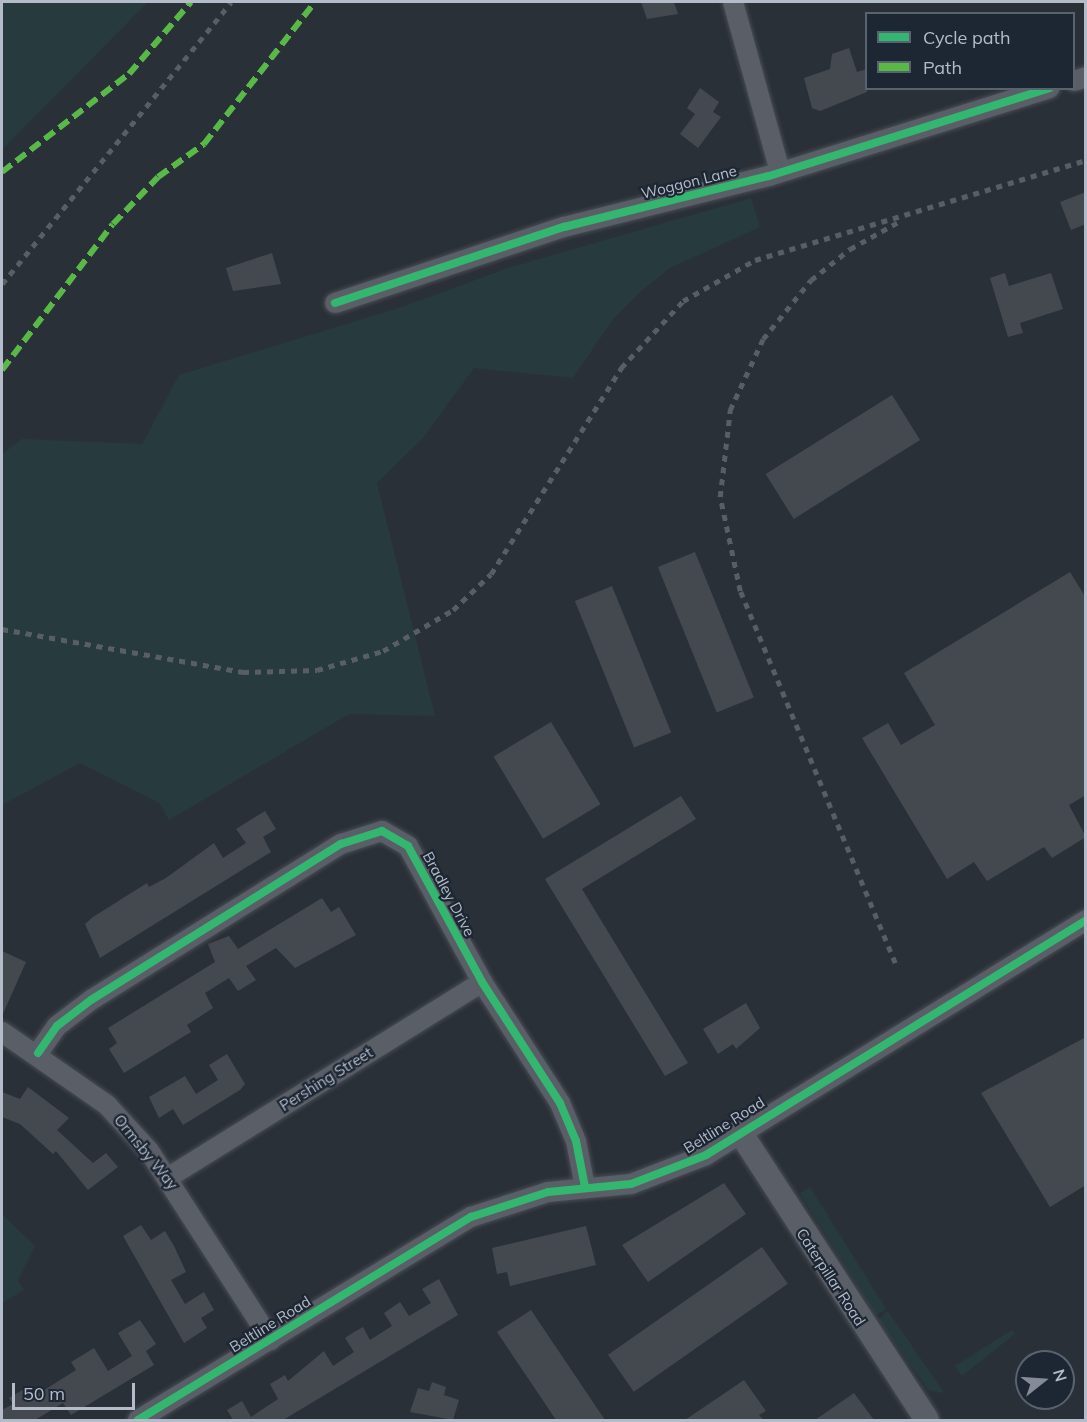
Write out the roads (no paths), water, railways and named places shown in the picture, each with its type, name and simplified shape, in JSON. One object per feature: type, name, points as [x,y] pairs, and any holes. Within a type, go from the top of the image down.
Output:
[{"type":"street","points":[[733,2],[780,172]]},
{"type":"street","name":"Woggon Lane","points":[[334,303],[564,227],[780,172],[1044,90]]},
{"type":"street","name":"Bradley Drive","points":[[38,1053],[57,1026],[92,1000],[341,844],[372,832],[396,836],[408,846],[482,982],[572,1128],[585,1187]]},
{"type":"street","name":"Beltline Road","points":[[138,1420],[471,1217],[524,1197],[650,1179],[685,1166],[1086,920]]},
{"type":"street","name":"Pershing Street","points":[[169,1177],[482,982]]},
{"type":"street","name":"Ormsby Way","points":[[2,1032],[38,1053],[107,1105],[169,1177],[271,1340]]},
{"type":"street","name":"Caterpillar Road","points":[[740,1132],[927,1420]]},
{"type":"railway","points":[[2,284],[231,2]]},
{"type":"railway","points":[[2,629],[243,672],[317,670],[383,651],[453,610],[491,574],[621,368],[683,301],[755,260],[1086,160]]},
{"type":"railway","points":[[895,963],[740,591],[720,497],[730,410],[763,339],[811,280],[850,249],[900,221]]}]
